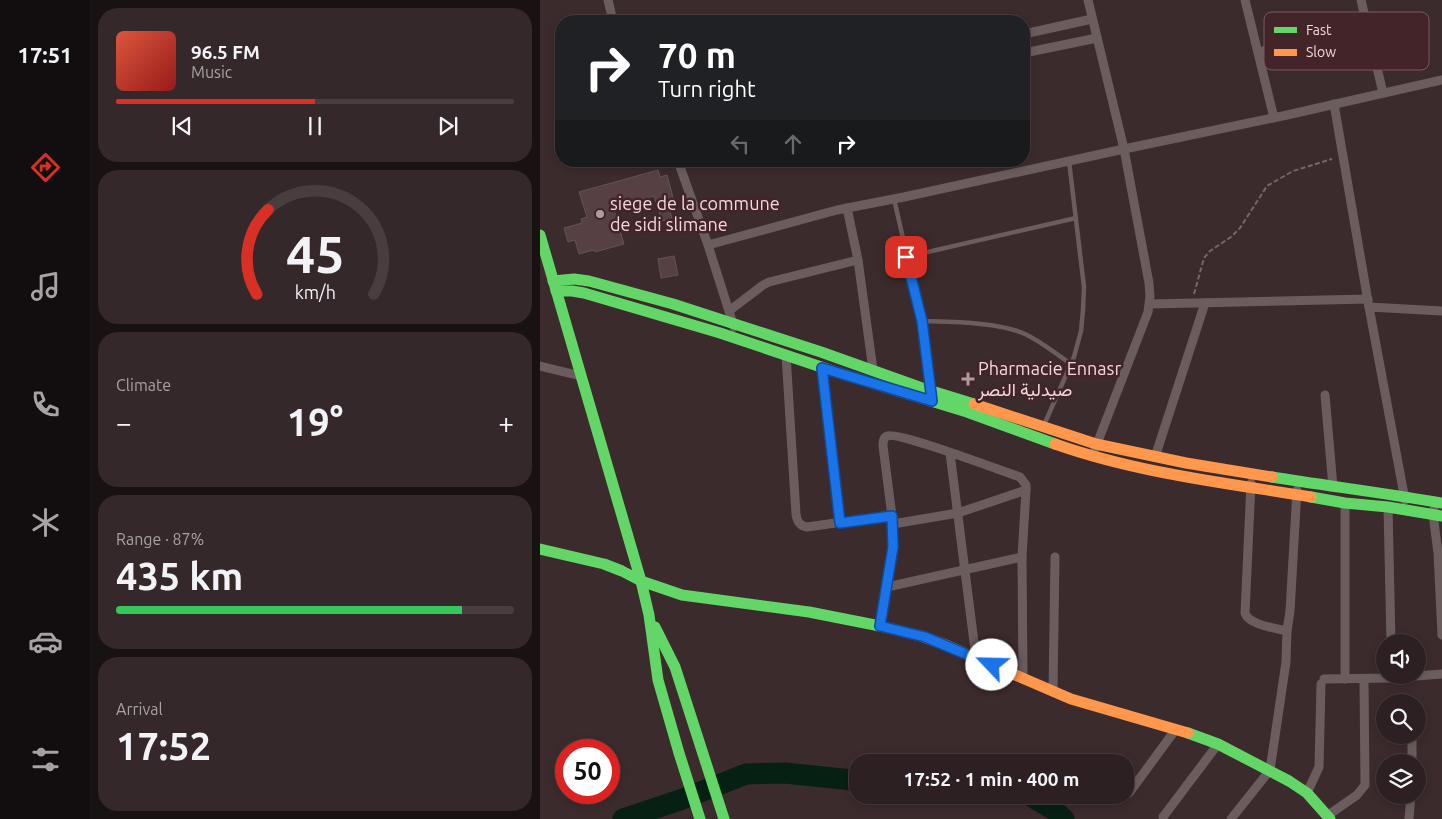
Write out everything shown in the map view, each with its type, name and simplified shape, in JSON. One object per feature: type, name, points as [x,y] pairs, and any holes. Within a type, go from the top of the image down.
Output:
[{"type":"street","points":[[608,0],[612,15]]},
{"type":"street","points":[[1088,0],[1124,149],[1149,283],[1150,304],[1092,456]]},
{"type":"street","points":[[1245,0],[1274,118]]},
{"type":"street","points":[[1030,33],[1092,19]]},
{"type":"street","points":[[1030,52],[1096,38]]},
{"type":"street","points":[[1258,52],[1264,51]]},
{"type":"street","points":[[1378,70],[1383,93]]},
{"type":"street","points":[[708,245],[848,208],[1274,118],[1442,80]]},
{"type":"street","points":[[1334,104],[1405,497],[1405,510]]},
{"type":"street","points":[[680,167],[708,245],[738,339]]},
{"type":"street","points":[[848,208],[858,260],[873,370]]},
{"type":"street","points":[[540,235],[641,581],[649,615],[658,680],[700,819]]},
{"type":"street","points":[[729,311],[770,282],[858,260]]},
{"type":"street","points":[[555,286],[574,279],[598,283],[673,304],[873,370],[967,412],[1092,456],[1182,476],[1345,503],[1388,507],[1438,516]]},
{"type":"street","points":[[555,286],[738,339],[822,368],[1043,426],[1097,444],[1186,463],[1333,487],[1386,493],[1438,503],[1438,553],[1442,635]]},
{"type":"street","points":[[1155,457],[1205,303]]},
{"type":"street","points":[[1150,304],[1369,303],[1442,311]]},
{"type":"street","points":[[786,355],[796,518],[803,527],[958,513],[1026,490]]},
{"type":"street","points":[[540,366],[581,376]]},
{"type":"street","points":[[822,368],[840,523]]},
{"type":"street","points":[[1325,395],[1333,487]]},
{"type":"street","points":[[880,626],[893,547],[892,520],[883,450],[884,439],[886,436],[891,435],[1020,477],[1026,485],[1022,557],[1023,678]]},
{"type":"street","points":[[950,453],[976,658]]},
{"type":"street","points":[[1182,476],[1186,463]]},
{"type":"street","points":[[1252,474],[1245,613],[1248,619],[1253,622],[1286,632]]},
{"type":"street","points":[[1231,819],[1270,770],[1286,662],[1286,632],[1290,611],[1298,481]]},
{"type":"street","points":[[1345,503],[1345,679]]},
{"type":"street","points":[[1388,507],[1391,634]]},
{"type":"street","points":[[540,549],[604,564],[641,581],[682,595],[809,612],[925,637],[1071,699],[1176,729],[1218,744],[1270,770],[1307,794],[1329,817],[1357,795],[1364,785],[1364,678]]},
{"type":"street","points":[[887,587],[1022,557]]},
{"type":"street","points":[[1053,692],[1055,557]]},
{"type":"street","points":[[649,615],[675,667],[724,819]]},
{"type":"street","points":[[1426,675],[1442,674]]},
{"type":"street","points":[[1307,794],[1319,767],[1322,682],[1376,678]]},
{"type":"street","points":[[1134,785],[1176,729]]},
{"type":"street","points":[[1163,817],[1218,744]]},
{"type":"street","points":[[1408,819],[1410,804]]},
{"type":"lane","points":[[1043,426],[1071,364],[1081,332],[1084,310],[1084,287],[1069,161]]},
{"type":"lane","points":[[894,199],[922,321],[932,396]]},
{"type":"lane","points":[[906,257],[1076,218]]},
{"type":"lane","points":[[922,321],[965,323],[1023,333],[1071,364]]},
{"type":"path","points":[[1192,303],[1204,258],[1210,251],[1231,237],[1240,228],[1267,186],[1293,170],[1343,155]]},
{"type":"building","name":"siege de la commune de sidi slimane","points":[[658,170],[660,177],[667,175],[675,205],[669,207],[672,219],[662,221],[654,196],[613,207],[624,244],[595,252],[594,250],[579,254],[575,240],[568,242],[564,228],[582,223],[581,219],[587,217],[579,192]]},
{"type":"building","points":[[674,256],[678,275],[661,278],[658,259]]},
{"type":"waterway","points":[[623,819],[680,800],[746,774],[785,773],[849,780]]},
{"type":"waterway","points":[[1044,804],[1064,819]]},
{"type":"traffic: fast","points":[[540,235],[641,581],[649,615],[658,680],[700,819]]},
{"type":"traffic: fast","points":[[553,281],[574,279],[589,281],[673,304],[974,404]]},
{"type":"traffic: fast","points":[[556,291],[584,293],[720,333],[839,373],[967,412],[1055,444]]},
{"type":"traffic: fast","points":[[1272,477],[1442,503]]},
{"type":"traffic: fast","points":[[1311,497],[1442,516]]},
{"type":"traffic: fast","points":[[540,549],[604,564],[641,581],[682,595],[809,612],[921,636]]},
{"type":"traffic: fast","points":[[655,627],[675,667],[724,819]]},
{"type":"traffic: fast","points":[[1188,733],[1218,744],[1289,781],[1307,793],[1330,819]]},
{"type":"traffic: slow","points":[[974,404],[1096,444],[1186,463],[1272,477]]},
{"type":"traffic: slow","points":[[1055,444],[1118,463],[1150,470],[1311,497]]},
{"type":"traffic: slow","points":[[921,636],[1071,699],[1188,733]]},
{"type":"place","name":"siege de la commune de sidi slimane","points":[[600,214]]},
{"type":"place","name":"Pharmacie Ennasr صيدلية النصر","points":[[968,379]]},
{"type":"route","points":[[906,257],[922,321],[932,401],[822,368],[840,523],[892,516],[892,560],[880,626],[925,637],[992,665]]}]
